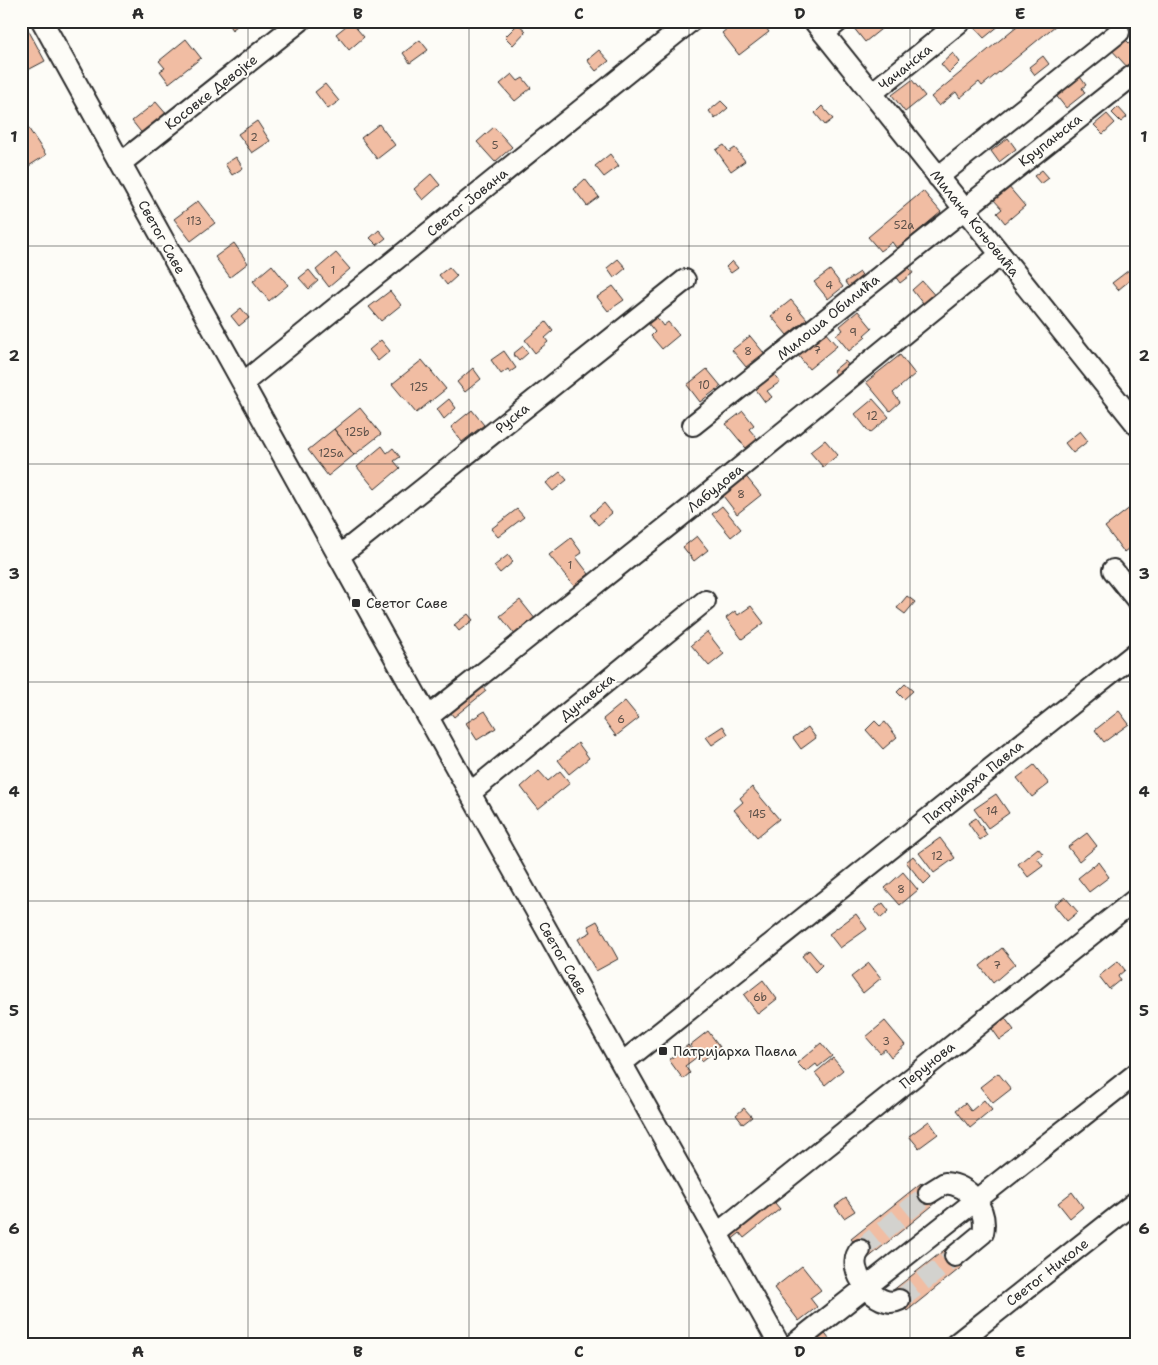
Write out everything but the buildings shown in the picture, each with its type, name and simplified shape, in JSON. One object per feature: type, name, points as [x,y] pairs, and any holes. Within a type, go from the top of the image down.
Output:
[{"type":"street","name":"Светог Саве","points":[[42,21],[470,793],[779,1344]]},
{"type":"street","name":"Косовке Девојке","points":[[121,163],[300,21]]},
{"type":"street","name":"Светог Јована","points":[[243,383],[691,21]]},
{"type":"street","name":"Чачанска","points":[[872,94],[961,21]]},
{"type":"street","name":"Милана Коњовића","points":[[826,25],[872,94],[1000,255],[1134,415]]},
{"type":"street","points":[[938,177],[1119,32]]},
{"type":"street","name":"Крупањска","points":[[963,209],[1137,72]]},
{"type":"street","name":"Милоша Обилића","points":[[693,425],[963,209]]},
{"type":"street","name":"Лабудова","points":[[428,717],[699,501],[1000,255]]},
{"type":"street","name":"Руска","points":[[340,556],[685,280]]},
{"type":"street","points":[[1113,570],[1137,600]]},
{"type":"street","name":"Дунавска","points":[[470,793],[705,601]]},
{"type":"street","name":"Патријарха Павла","points":[[622,1064],[1137,652]]},
{"type":"street","name":"Перунова","points":[[718,1233],[1137,898]]},
{"type":"street","points":[[794,1344],[1137,1073]]},
{"type":"street","points":[[929,1193],[945,1184],[960,1186],[975,1200],[985,1218],[983,1233],[955,1256]]},
{"type":"street","name":"Светог Николе","points":[[956,1344],[1137,1201]]},
{"type":"street","points":[[860,1250],[857,1253],[857,1271],[865,1288],[888,1301],[895,1302],[899,1300]]},
{"type":"tunnel","points":[[860,1250],[929,1193]]},
{"type":"tunnel","points":[[899,1300],[955,1256]]},
{"type":"place","name":"Светог Саве","points":[[356,603]]},
{"type":"place","name":"Патријарха Павла","points":[[663,1051]]}]
